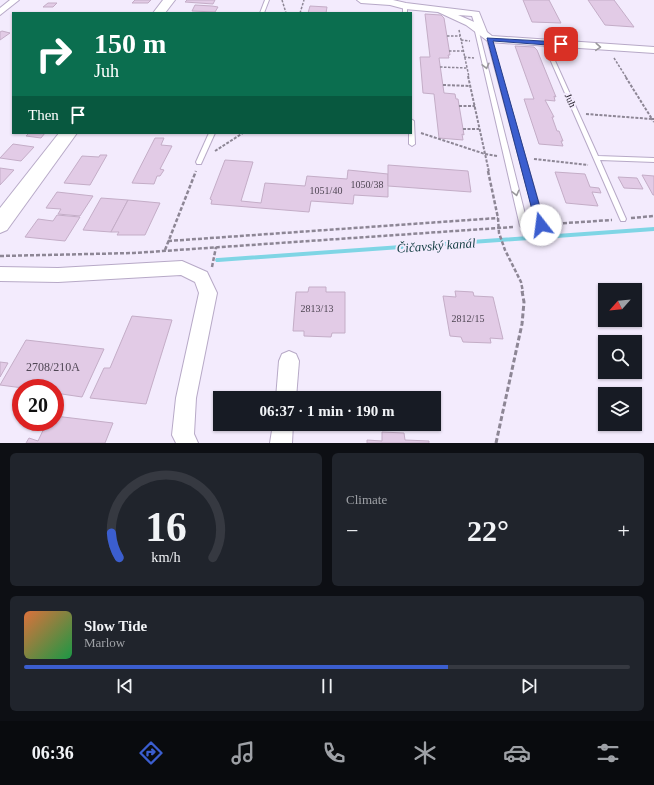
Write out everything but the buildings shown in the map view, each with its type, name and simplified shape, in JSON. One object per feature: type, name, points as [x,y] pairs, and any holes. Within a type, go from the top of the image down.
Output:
[{"type":"street","points":[[0,12],[16,0]]},
{"type":"street","points":[[160,12],[168,0]]},
{"type":"street","points":[[361,0],[391,2],[405,9],[440,10],[461,19],[483,34],[545,43],[654,50]]},
{"type":"street","points":[[0,224],[67,134]]},
{"type":"street","points":[[0,274],[58,275],[182,268],[201,277],[208,293],[186,398],[183,435],[187,443]]},
{"type":"street","points":[[287,391],[289,361]]},
{"type":"street","points":[[281,443],[282,431]]},
{"type":"lane","points":[[262,12],[268,0]]},
{"type":"lane","points":[[483,34],[541,225]]},
{"type":"lane","points":[[483,34],[524,226]]},
{"type":"lane","name":"Juh","points":[[545,43],[623,219]]},
{"type":"lane","points":[[199,162],[212,134]]},
{"type":"lane","points":[[411,134],[412,144]]},
{"type":"lane","points":[[596,158],[654,160]]},
{"type":"path","points":[[282,0],[286,12]]},
{"type":"path","points":[[300,12],[304,0]]},
{"type":"path","points":[[459,29],[500,228],[499,233],[505,250],[521,282],[524,302],[522,324],[496,443]]},
{"type":"path","points":[[447,36],[460,36]]},
{"type":"path","points":[[608,47],[654,122]]},
{"type":"path","points":[[449,51],[463,51]]},
{"type":"path","points":[[440,67],[467,68]]},
{"type":"path","points":[[443,85],[470,86]]},
{"type":"path","points":[[459,106],[475,106]]},
{"type":"path","points":[[576,113],[653,119]]},
{"type":"path","points":[[463,129],[480,129]]},
{"type":"path","points":[[165,250],[199,162],[241,134]]},
{"type":"path","points":[[541,225],[654,216]]},
{"type":"path","points":[[168,241],[498,218]]},
{"type":"path","points":[[0,256],[94,254],[165,250],[524,226]]},
{"type":"waterway","name":"Čičavský kanál","points":[[218,260],[654,229]]},
{"type":"route","points":[[541,225],[489,39],[561,44]]}]
